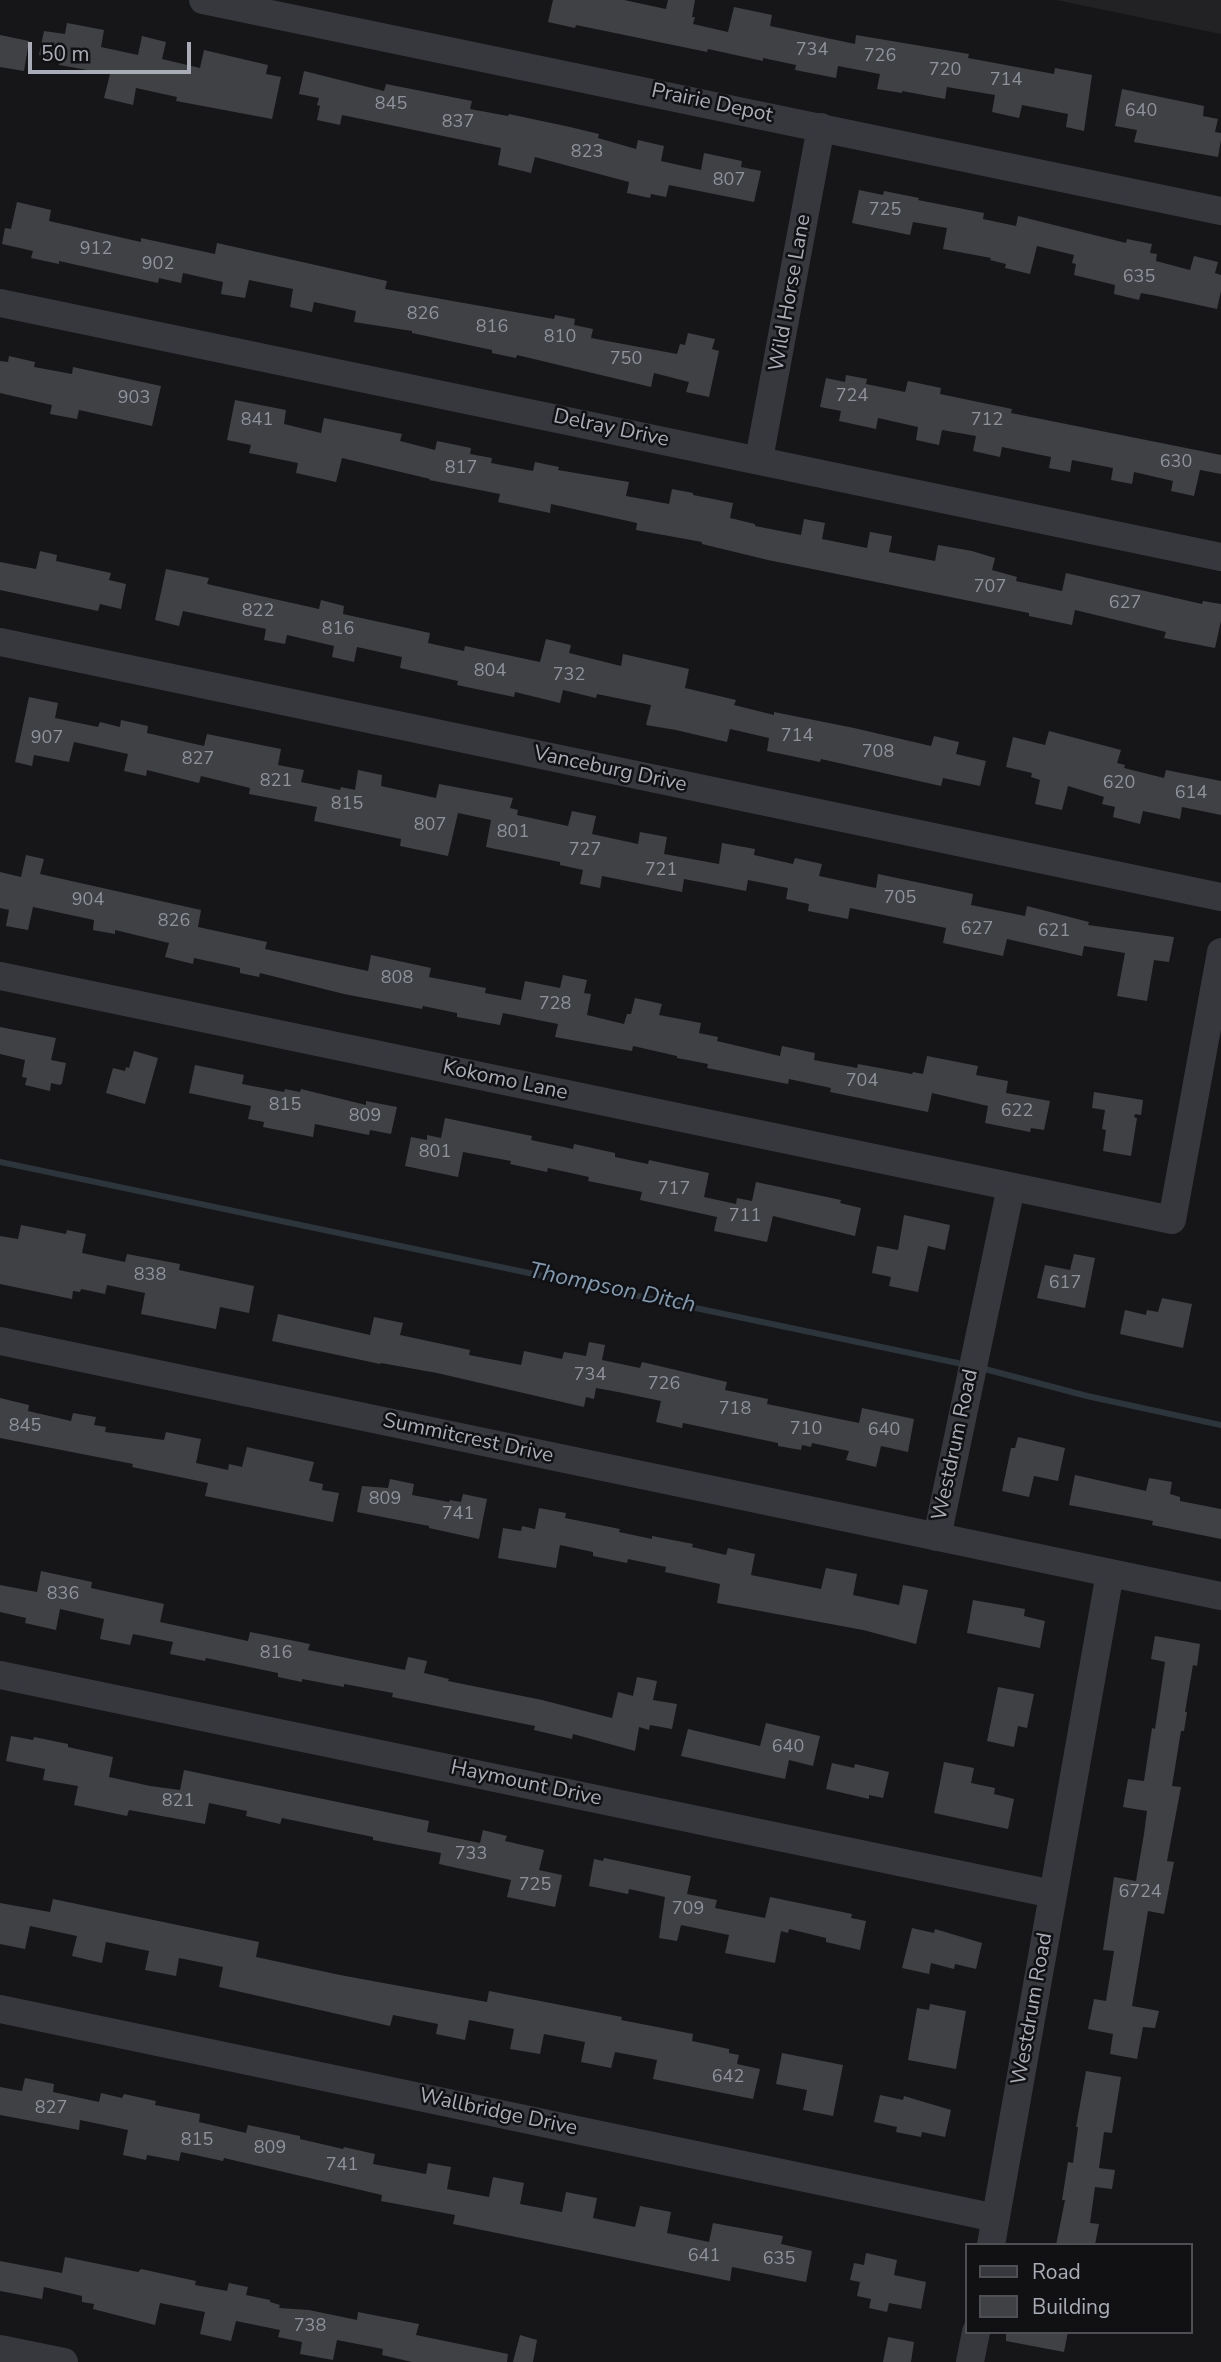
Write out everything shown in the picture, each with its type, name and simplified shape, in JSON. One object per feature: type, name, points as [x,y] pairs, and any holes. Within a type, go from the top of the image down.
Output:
[{"type":"street","name":"Prairie Depot","points":[[202,0],[1221,211]]},
{"type":"street","name":"Wild Horse Lane","points":[[759,459],[821,127]]},
{"type":"street","name":"Delray Drive","points":[[0,303],[1221,557]]},
{"type":"street","name":"Vanceburg Drive","points":[[0,642],[1221,897]]},
{"type":"street","points":[[1011,1187],[1172,1220],[1221,952]]},
{"type":"street","name":"Kokomo Lane","points":[[0,976],[1011,1187]]},
{"type":"street","name":"Westdrum Road","points":[[994,2231],[1110,1573],[937,1537],[1011,1187]]},
{"type":"street","name":"Summitcrest Drive","points":[[0,1341],[937,1537]]},
{"type":"street","points":[[1110,1573],[1221,1596]]},
{"type":"street","name":"Haymount Drive","points":[[0,1675],[1053,1894]]},
{"type":"street","name":"Wallbridge Drive","points":[[0,2008],[994,2231]]},
{"type":"street","points":[[970,2362],[976,2334]]},
{"type":"street","points":[[0,2349],[64,2362]]},
{"type":"shaded area","points":[[1056,0],[1221,0],[1221,34]]},
{"type":"building","points":[[553,0],[624,0],[666,9],[668,0],[695,0],[693,24],[728,32],[734,7],[772,15],[770,26],[855,44],[856,35],[969,54],[968,58],[1054,74],[1055,68],[1092,75],[1084,131],[1066,127],[1068,114],[1022,105],[1019,118],[992,112],[995,95],[947,87],[945,99],[877,89],[880,74],[838,66],[836,78],[795,70],[796,65],[763,58],[763,61],[708,49],[707,52],[576,25],[575,28],[548,22]]},
{"type":"building","points":[[67,23],[104,30],[101,47],[138,55],[142,36],[166,42],[162,59],[200,68],[204,50],[268,65],[266,74],[281,77],[272,119],[176,101],[177,97],[136,88],[133,105],[104,98],[110,74],[59,65],[60,59],[39,55],[44,31],[65,34]]},
{"type":"building","points":[[0,35],[29,41],[24,71],[0,67]]},
{"type":"building","points":[[304,71],[384,91],[386,84],[472,101],[470,109],[570,127],[599,134],[598,138],[636,149],[638,140],[664,146],[661,161],[701,170],[704,153],[742,161],[741,167],[761,171],[754,202],[669,185],[666,197],[651,194],[650,198],[627,193],[629,182],[535,157],[531,173],[498,165],[501,148],[342,115],[340,125],[317,120],[319,98],[299,94]]},
{"type":"building","points":[[1122,89],[1204,106],[1203,116],[1218,119],[1215,132],[1221,133],[1221,140],[1218,157],[1134,142],[1137,130],[1115,126]]},
{"type":"building","points":[[859,190],[883,195],[884,191],[919,198],[918,200],[984,213],[983,219],[1016,226],[1018,216],[1126,243],[1127,239],[1152,244],[1150,253],[1157,254],[1156,261],[1190,270],[1194,256],[1218,262],[1215,273],[1221,275],[1221,291],[1217,309],[1141,293],[1139,300],[1114,294],[1115,285],[1074,275],[1074,255],[1037,246],[1030,274],[1005,268],[1006,264],[990,260],[991,258],[943,249],[947,228],[913,222],[910,235],[852,223]]},
{"type":"building","points":[[17,202],[51,210],[49,221],[141,242],[141,238],[215,254],[217,243],[387,281],[385,289],[554,319],[555,315],[575,319],[574,325],[593,329],[591,338],[677,354],[680,344],[685,345],[688,333],[715,339],[712,349],[719,351],[709,397],[686,392],[689,382],[654,373],[651,387],[517,355],[516,358],[492,353],[492,350],[412,331],[354,322],[356,311],[314,302],[312,312],[290,307],[293,289],[249,280],[245,298],[221,294],[223,282],[183,273],[181,283],[159,278],[158,283],[59,261],[59,264],[31,258],[33,251],[2,244],[5,228],[11,229]]},
{"type":"building","points":[[9,356],[35,362],[34,367],[72,374],[73,367],[161,386],[152,426],[79,410],[77,419],[50,414],[52,405],[0,393],[0,361],[8,362]]},
{"type":"building","points":[[846,375],[867,379],[866,384],[905,392],[908,381],[941,388],[940,394],[1012,409],[1011,413],[1221,455],[1221,474],[1200,470],[1194,496],[1171,491],[1173,481],[1134,472],[1132,484],[1111,480],[1113,468],[1072,460],[1070,472],[1049,468],[1051,457],[1002,447],[1000,457],[973,451],[976,436],[942,430],[939,445],[916,440],[918,427],[878,418],[876,429],[839,421],[841,411],[820,407],[826,378],[845,382]]},
{"type":"building","points":[[235,400],[286,410],[284,424],[321,433],[324,418],[402,434],[400,441],[435,450],[437,441],[471,448],[470,454],[492,458],[491,463],[533,471],[535,462],[559,467],[558,470],[629,482],[626,496],[669,504],[672,489],[693,493],[733,503],[730,518],[755,526],[801,535],[804,519],[825,523],[822,539],[867,548],[870,532],[892,536],[889,552],[935,561],[938,545],[972,551],[995,558],[992,570],[1017,577],[1016,581],[1062,591],[1066,573],[1202,604],[1203,601],[1221,604],[1221,621],[1215,648],[1164,638],[1166,632],[1075,610],[1072,625],[1029,616],[1029,613],[636,530],[637,523],[551,504],[550,513],[498,502],[500,494],[429,480],[342,458],[336,482],[296,473],[298,463],[249,453],[251,445],[227,440]]},
{"type":"building","points":[[40,551],[57,555],[56,561],[111,573],[109,580],[126,584],[121,609],[100,604],[98,611],[0,590],[0,562],[36,569]]},
{"type":"building","points":[[166,569],[209,578],[207,584],[319,609],[321,600],[344,606],[343,614],[430,633],[428,643],[464,651],[465,646],[540,662],[546,639],[571,645],[569,653],[621,666],[623,654],[689,669],[685,688],[736,700],[734,705],[931,746],[934,736],[959,742],[956,754],[986,761],[980,786],[943,778],[941,786],[821,759],[820,762],[767,751],[769,738],[730,729],[727,742],[646,725],[651,705],[597,694],[596,698],[563,690],[560,703],[515,692],[514,697],[457,685],[458,681],[400,668],[402,657],[357,647],[354,662],[332,657],[334,646],[287,635],[285,644],[264,640],[266,629],[183,611],[179,626],[155,620]]},
{"type":"building","points":[[29,697],[58,703],[55,718],[98,727],[100,722],[120,727],[121,720],[148,726],[147,733],[204,746],[207,734],[281,749],[278,765],[304,770],[301,782],[340,790],[341,787],[355,790],[358,770],[382,775],[381,786],[436,798],[439,784],[513,798],[510,808],[518,810],[517,815],[568,826],[572,811],[596,816],[592,834],[638,844],[640,832],[667,837],[664,854],[719,864],[722,843],[755,849],[754,855],[793,864],[795,858],[822,864],[819,876],[876,888],[878,874],[973,894],[971,905],[1025,916],[1027,906],[1089,922],[1088,925],[1174,937],[1169,962],[1154,960],[1147,1001],[1117,996],[1125,953],[1084,946],[1082,956],[1007,939],[1003,956],[943,943],[946,928],[850,908],[848,919],[808,911],[809,904],[786,899],[788,888],[748,880],[746,891],[684,879],[682,892],[602,876],[600,888],[580,884],[583,870],[560,865],[560,862],[486,847],[491,820],[458,813],[448,856],[400,846],[401,839],[314,821],[317,807],[249,794],[250,788],[201,776],[199,783],[147,770],[146,776],[124,771],[128,754],[74,742],[69,762],[34,755],[32,766],[15,762]]},
{"type":"building","points":[[1049,731],[1121,750],[1117,763],[1125,765],[1124,768],[1164,778],[1166,770],[1221,781],[1221,815],[1182,807],[1180,819],[1143,811],[1140,824],[1113,817],[1115,807],[1102,804],[1104,797],[1068,786],[1062,810],[1035,804],[1040,780],[1031,777],[1032,773],[1006,767],[1013,737],[1045,745]]},
{"type":"building","points":[[26,855],[44,859],[40,874],[201,910],[198,927],[267,942],[265,949],[368,971],[371,955],[431,968],[429,977],[486,988],[485,993],[521,1000],[525,981],[560,988],[563,975],[587,980],[584,993],[591,994],[587,1015],[624,1024],[627,1014],[631,1014],[635,998],[662,1004],[659,1015],[701,1023],[699,1033],[718,1037],[717,1041],[780,1056],[782,1046],[815,1053],[814,1060],[857,1068],[858,1064],[912,1074],[923,1074],[927,1056],[978,1066],[976,1075],[1008,1081],[1006,1093],[1050,1101],[1044,1130],[1031,1128],[1030,1132],[985,1123],[988,1106],[932,1093],[928,1112],[830,1092],[831,1088],[789,1079],[788,1084],[707,1068],[708,1064],[633,1046],[632,1051],[555,1037],[558,1024],[503,1013],[500,1025],[457,1017],[457,1013],[423,1006],[422,1009],[344,994],[260,973],[259,977],[240,973],[240,968],[194,958],[193,964],[165,957],[169,943],[115,930],[115,934],[93,930],[94,920],[33,907],[28,930],[6,926],[9,910],[0,908],[0,872],[21,877]]},
{"type":"building","points":[[0,1027],[56,1038],[51,1060],[66,1063],[62,1083],[51,1083],[50,1091],[25,1085],[27,1078],[22,1077],[25,1060],[0,1054]]},
{"type":"building","points":[[134,1051],[158,1058],[145,1104],[106,1093],[113,1068],[125,1071],[126,1067],[129,1068]]},
{"type":"building","points":[[195,1065],[244,1075],[242,1084],[284,1092],[285,1089],[300,1092],[301,1089],[366,1105],[366,1101],[397,1107],[391,1134],[370,1130],[369,1135],[315,1124],[313,1137],[263,1127],[264,1122],[248,1119],[251,1106],[189,1093]]},
{"type":"building","points":[[1094,1092],[1143,1100],[1141,1115],[1135,1114],[1134,1117],[1137,1118],[1131,1156],[1103,1151],[1105,1110],[1092,1108]]},
{"type":"building","points":[[445,1118],[532,1136],[531,1140],[573,1149],[574,1144],[615,1153],[615,1157],[648,1164],[649,1160],[709,1173],[704,1197],[736,1204],[737,1198],[752,1201],[756,1182],[841,1200],[840,1203],[861,1208],[855,1236],[773,1216],[767,1242],[714,1231],[717,1217],[640,1200],[642,1192],[588,1181],[589,1177],[548,1168],[547,1172],[510,1164],[511,1161],[463,1152],[458,1177],[405,1166],[411,1137],[427,1140],[427,1135],[441,1138]]},
{"type":"building","points":[[904,1215],[950,1225],[945,1250],[928,1246],[918,1292],[889,1286],[891,1277],[872,1273],[877,1246],[898,1250]]},
{"type":"building","points":[[21,1225],[66,1234],[67,1230],[86,1234],[82,1253],[125,1262],[127,1254],[180,1264],[179,1270],[254,1286],[249,1313],[220,1307],[216,1329],[141,1314],[145,1293],[107,1285],[105,1294],[81,1289],[80,1292],[73,1291],[72,1299],[0,1284],[0,1236],[18,1239]]},
{"type":"building","points":[[1074,1254],[1095,1258],[1085,1308],[1037,1298],[1045,1265],[1070,1270]]},
{"type":"building","points":[[1162,1298],[1192,1304],[1183,1348],[1120,1334],[1125,1310],[1146,1315],[1147,1310],[1158,1312]]},
{"type":"building","points":[[278,1314],[370,1335],[374,1317],[403,1323],[400,1335],[470,1350],[469,1355],[521,1365],[524,1351],[562,1359],[564,1352],[586,1356],[589,1342],[605,1345],[602,1360],[640,1368],[642,1362],[727,1382],[725,1390],[768,1399],[767,1404],[859,1423],[862,1408],[914,1419],[908,1452],[881,1446],[876,1467],[846,1460],[849,1451],[812,1443],[811,1447],[802,1445],[801,1450],[683,1423],[682,1428],[656,1422],[661,1401],[618,1392],[596,1388],[594,1399],[586,1397],[584,1407],[437,1373],[272,1341]]},
{"type":"building","points":[[0,1398],[29,1405],[28,1411],[71,1421],[73,1413],[96,1417],[94,1425],[106,1427],[105,1432],[164,1440],[166,1432],[201,1439],[196,1463],[228,1470],[229,1464],[242,1467],[247,1447],[314,1462],[309,1481],[323,1484],[322,1490],[339,1493],[333,1522],[205,1496],[208,1483],[132,1467],[133,1464],[0,1438]]},
{"type":"building","points":[[1018,1437],[1065,1448],[1058,1481],[1034,1476],[1029,1497],[1002,1491],[1011,1448],[1015,1448]]},
{"type":"building","points":[[1075,1475],[1146,1491],[1149,1478],[1172,1482],[1170,1494],[1180,1497],[1180,1501],[1221,1509],[1221,1539],[1152,1525],[1153,1521],[1069,1505]]},
{"type":"building","points":[[390,1479],[414,1484],[412,1495],[449,1502],[461,1502],[463,1494],[487,1499],[479,1539],[357,1512],[362,1486],[388,1488]]},
{"type":"building","points":[[539,1508],[566,1513],[565,1518],[620,1529],[619,1532],[693,1544],[692,1547],[726,1555],[728,1548],[755,1554],[751,1575],[821,1589],[826,1568],[857,1574],[853,1595],[899,1605],[903,1585],[928,1590],[916,1644],[863,1630],[717,1603],[720,1584],[665,1572],[666,1567],[628,1559],[627,1563],[593,1556],[593,1552],[560,1545],[556,1568],[498,1558],[503,1528],[521,1531],[522,1526],[535,1529]]},
{"type":"building","points":[[41,1571],[92,1582],[91,1588],[164,1604],[160,1622],[248,1641],[250,1632],[310,1644],[308,1650],[405,1670],[408,1657],[427,1661],[424,1673],[449,1679],[448,1681],[542,1700],[612,1718],[618,1692],[633,1696],[637,1677],[657,1681],[653,1700],[677,1704],[672,1729],[650,1725],[649,1730],[639,1727],[635,1751],[573,1734],[572,1739],[534,1730],[535,1726],[392,1697],[393,1693],[344,1684],[344,1687],[302,1679],[302,1682],[278,1677],[278,1673],[206,1658],[205,1661],[170,1654],[173,1642],[133,1634],[130,1645],[100,1639],[104,1619],[60,1609],[56,1630],[25,1623],[26,1618],[0,1612],[0,1585],[37,1592]]},
{"type":"building","points":[[973,1600],[1025,1609],[1024,1616],[1045,1621],[1040,1648],[967,1633]]},
{"type":"building","points":[[1155,1636],[1200,1644],[1197,1666],[1193,1665],[1184,1731],[1181,1731],[1172,1786],[1181,1787],[1167,1861],[1174,1862],[1164,1914],[1148,1911],[1132,2006],[1159,2011],[1155,2028],[1143,2027],[1137,2059],[1110,2054],[1113,2034],[1088,2029],[1094,1999],[1106,2001],[1114,1951],[1103,1950],[1114,1877],[1136,1881],[1147,1811],[1123,1807],[1128,1779],[1144,1781],[1152,1728],[1155,1729],[1165,1662],[1151,1659]]},
{"type":"building","points":[[998,1687],[1034,1694],[1027,1728],[1018,1726],[1014,1747],[987,1741]]},
{"type":"building","points":[[766,1723],[820,1736],[813,1766],[789,1760],[785,1779],[681,1756],[688,1729],[760,1746]]},
{"type":"building","points":[[11,1736],[33,1740],[34,1737],[68,1744],[68,1747],[113,1757],[109,1777],[150,1786],[180,1790],[184,1770],[429,1821],[427,1832],[480,1843],[483,1830],[507,1836],[505,1841],[544,1850],[539,1870],[562,1875],[555,1907],[507,1897],[511,1880],[439,1864],[441,1853],[373,1840],[373,1837],[282,1818],[280,1824],[246,1816],[247,1811],[209,1803],[205,1824],[129,1810],[127,1816],[74,1805],[78,1786],[43,1780],[45,1769],[6,1761]]},
{"type":"building","points":[[944,1762],[974,1768],[971,1783],[995,1788],[994,1794],[1014,1799],[1008,1829],[934,1813]]},
{"type":"building","points":[[832,1763],[854,1768],[855,1764],[889,1772],[883,1798],[869,1795],[869,1799],[826,1789]]},
{"type":"building","points":[[604,1858],[691,1876],[687,1894],[717,1900],[715,1908],[765,1918],[770,1897],[852,1914],[851,1918],[866,1921],[860,1950],[789,1929],[788,1933],[781,1931],[775,1963],[725,1953],[729,1935],[681,1925],[677,1941],[659,1938],[665,1897],[629,1889],[628,1894],[589,1886],[594,1859],[603,1861]]},
{"type":"building","points":[[53,1899],[259,1942],[256,1957],[340,1975],[487,2002],[489,1991],[693,2034],[692,2041],[729,2049],[729,2053],[739,2055],[737,2064],[760,2069],[753,2099],[653,2079],[657,2060],[615,2052],[611,2068],[581,2062],[585,2042],[544,2034],[540,2054],[510,2049],[514,2029],[469,2020],[465,2040],[436,2034],[438,2024],[393,2015],[390,2026],[219,1987],[223,1967],[179,1958],[176,1976],[145,1970],[149,1951],[106,1942],[102,1963],[72,1956],[77,1936],[30,1926],[25,1949],[0,1944],[0,1903],[50,1912]]},
{"type":"building","points":[[912,1928],[934,1933],[935,1929],[982,1943],[976,1969],[955,1964],[954,1969],[931,1963],[929,1974],[902,1968]]},
{"type":"building","points":[[930,2004],[966,2011],[956,2069],[908,2060],[917,2008],[929,2010]]},
{"type":"building","points":[[782,2053],[843,2065],[833,2116],[803,2110],[807,2090],[776,2084]]},
{"type":"building","points":[[1086,2071],[1121,2077],[1112,2133],[1104,2132],[1099,2168],[1115,2170],[1112,2189],[1095,2187],[1090,2223],[1099,2224],[1095,2243],[1056,2243],[1065,2200],[1062,2200],[1068,2162],[1073,2163]]},
{"type":"building","points":[[25,2078],[54,2084],[53,2092],[99,2102],[101,2093],[122,2098],[124,2094],[156,2101],[155,2105],[200,2114],[199,2122],[246,2133],[248,2125],[343,2149],[344,2147],[375,2154],[373,2164],[426,2174],[428,2163],[451,2167],[447,2189],[489,2197],[493,2177],[524,2183],[520,2204],[562,2212],[566,2192],[597,2198],[593,2218],[635,2227],[640,2206],[671,2212],[667,2233],[709,2242],[713,2223],[783,2236],[781,2244],[812,2251],[806,2282],[732,2267],[730,2281],[453,2224],[455,2215],[381,2201],[382,2195],[224,2158],[223,2161],[181,2152],[179,2161],[147,2155],[146,2160],[123,2155],[128,2130],[80,2120],[79,2130],[0,2115],[0,2087],[22,2091]]},
{"type":"building","points":[[880,2095],[903,2100],[904,2096],[951,2110],[945,2137],[922,2132],[921,2137],[896,2132],[897,2127],[874,2122]]},
{"type":"building","points":[[866,2253],[897,2260],[894,2275],[926,2282],[921,2309],[889,2303],[887,2312],[869,2308],[871,2299],[857,2296],[860,2282],[850,2280],[854,2263],[864,2265]]},
{"type":"building","points":[[65,2257],[138,2272],[141,2269],[196,2281],[195,2285],[227,2291],[229,2283],[248,2287],[246,2295],[270,2300],[280,2305],[279,2308],[309,2310],[357,2320],[358,2312],[419,2324],[416,2335],[508,2354],[507,2362],[412,2362],[382,2355],[383,2349],[337,2340],[333,2360],[300,2354],[302,2342],[278,2337],[280,2330],[236,2321],[231,2341],[200,2334],[205,2312],[160,2303],[155,2325],[93,2309],[94,2304],[82,2302],[82,2296],[44,2287],[42,2299],[0,2291],[0,2261],[62,2273]]},
{"type":"building","points":[[1006,2334],[1068,2334],[1064,2352],[1006,2341]]},
{"type":"building","points":[[520,2335],[537,2340],[533,2362],[513,2362]]},
{"type":"building","points":[[888,2337],[914,2342],[911,2362],[883,2362]]},
{"type":"waterway","name":"Thompson Ditch","points":[[0,1162],[967,1365]]},
{"type":"waterway","name":"Thompson Ditch","points":[[981,1368],[1087,1396],[1221,1425]]}]
